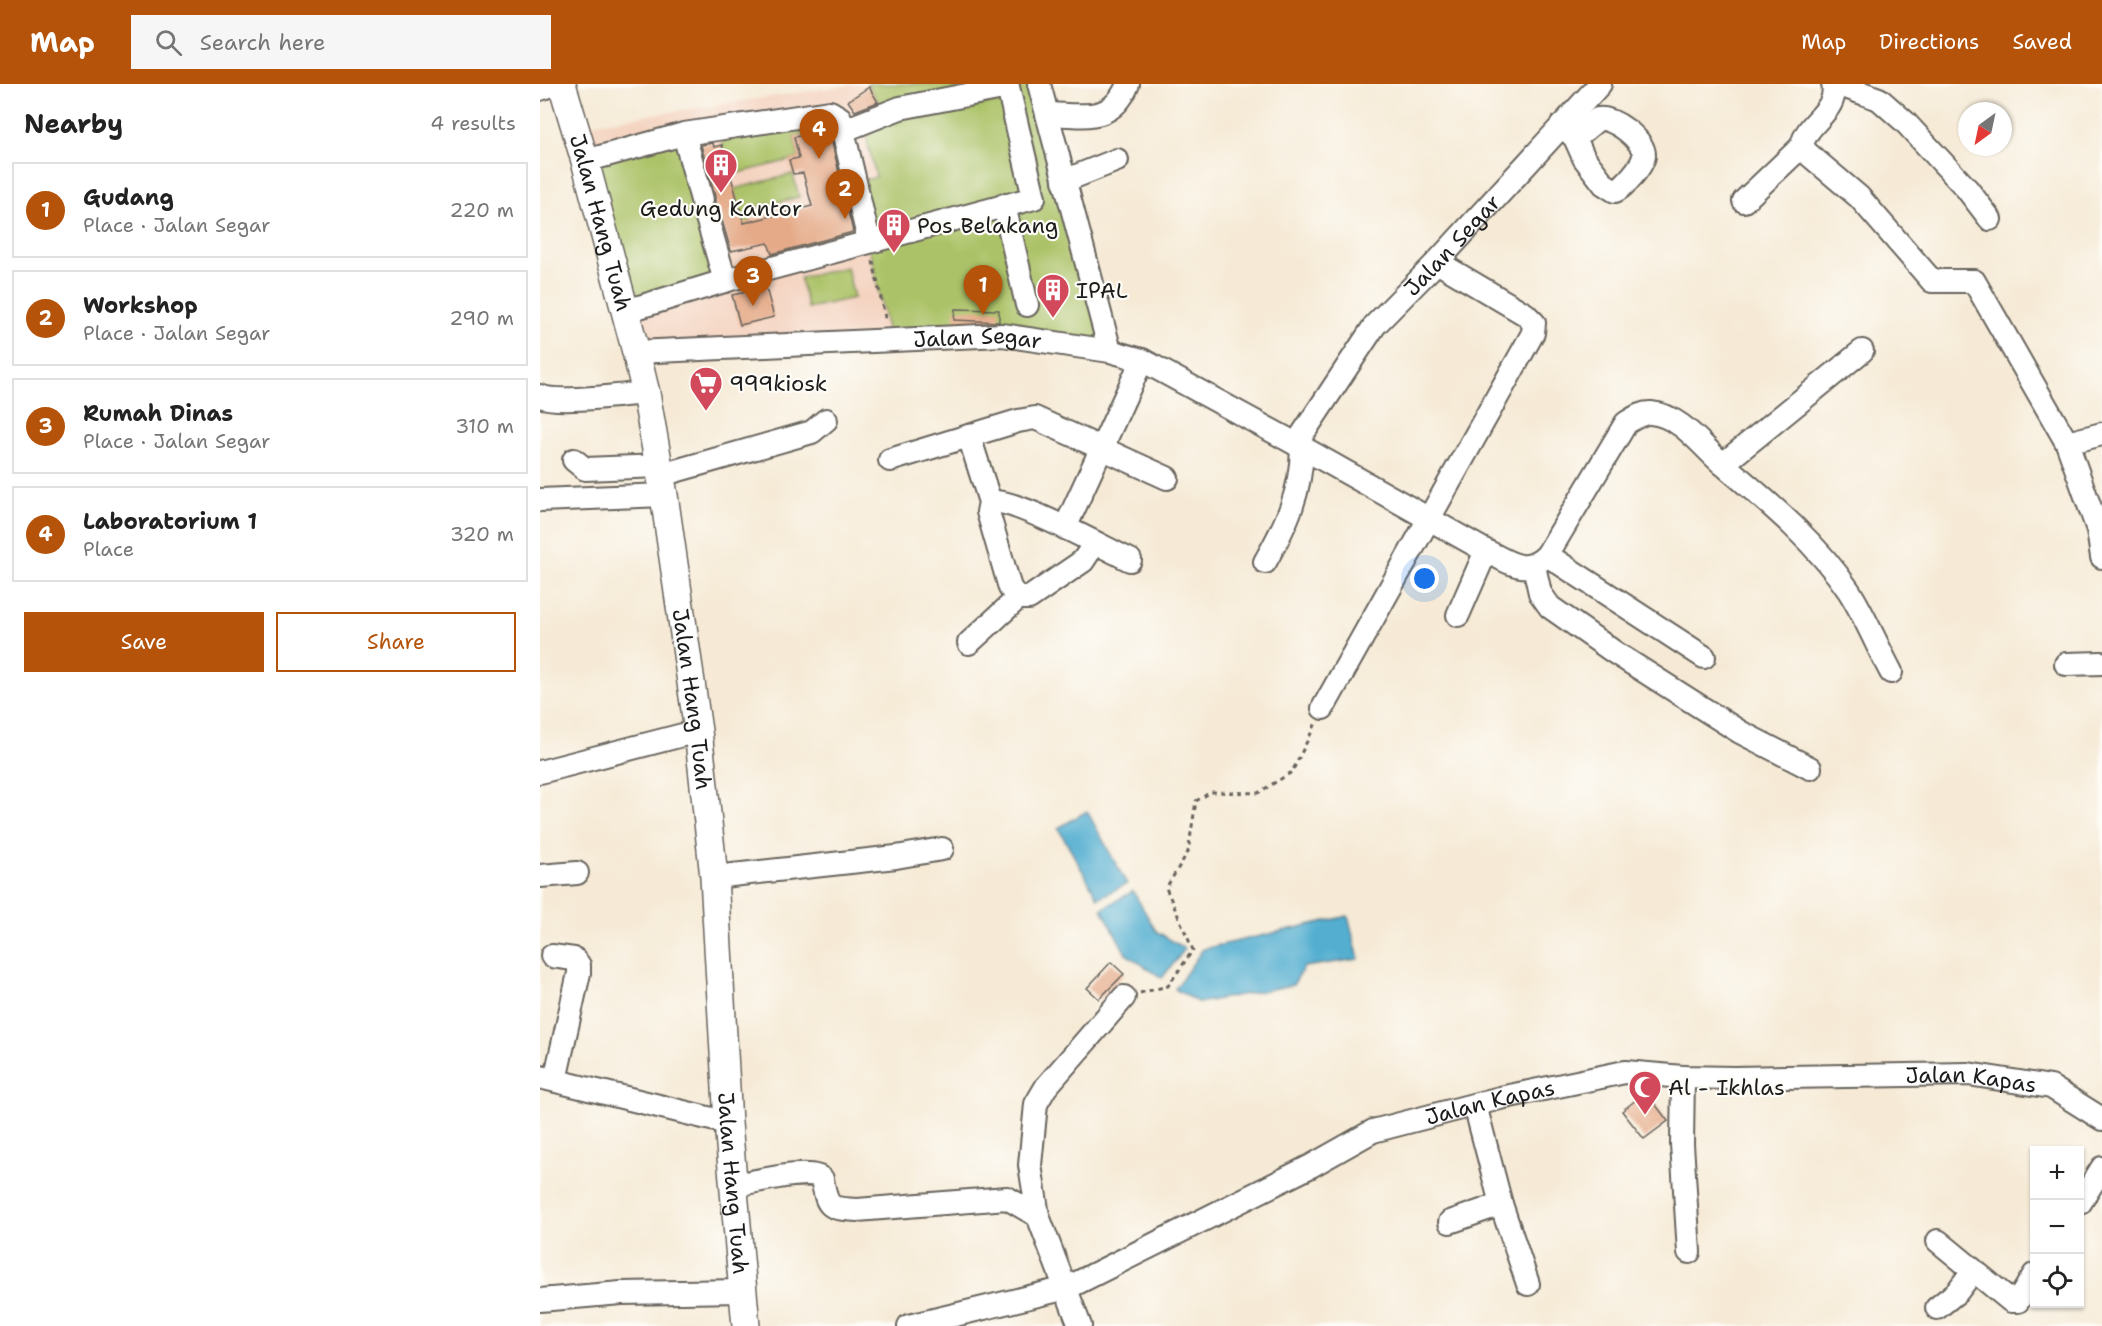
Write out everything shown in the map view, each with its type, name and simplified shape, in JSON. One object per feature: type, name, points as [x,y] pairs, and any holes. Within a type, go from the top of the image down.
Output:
[{"type":"main road","name":"Jalan Hang Tuah","points":[[562,84],[626,311],[646,393],[661,479],[698,731],[714,877],[728,1123],[746,1326]]},
{"type":"street","points":[[540,89],[555,84]]},
{"type":"street","points":[[1040,84],[1110,351]]},
{"type":"street","points":[[1047,114],[1104,113],[1118,103],[1128,84]]},
{"type":"street","name":"Jalan Segar","points":[[636,352],[1002,335],[1110,351],[1142,360],[1299,446],[1376,325],[1569,132],[1600,84]]},
{"type":"street","points":[[1744,201],[1802,146],[1804,138],[1833,103],[1835,84],[1879,99],[1905,122],[1967,189],[1990,219]]},
{"type":"street","points":[[626,311],[869,241],[1034,198],[1008,87],[900,108],[842,131]]},
{"type":"street","points":[[585,160],[684,134],[830,112],[840,118],[869,241]]},
{"type":"street","points":[[684,134],[725,281]]},
{"type":"street","points":[[1802,146],[1807,153],[1859,197],[1932,280],[1974,281],[2067,443],[2098,530],[2102,557]]},
{"type":"street","points":[[1064,182],[1117,160]]},
{"type":"street","points":[[1004,205],[1027,305]]},
{"type":"street","points":[[1323,708],[1533,333],[1534,323],[1525,314],[1437,262]]},
{"type":"street","points":[[1723,464],[1862,351]]},
{"type":"street","points":[[1065,528],[1142,360]]},
{"type":"street","points":[[540,396],[545,399],[564,399],[646,393]]},
{"type":"street","points":[[1810,768],[1740,732],[1614,652],[1550,607],[1540,593],[1540,561],[1626,423],[1650,412],[1688,430],[1787,520],[1849,592],[1891,672]]},
{"type":"street","points":[[890,460],[1018,421],[1035,418],[1167,478]]},
{"type":"street","points":[[540,500],[661,479],[812,432],[826,420]]},
{"type":"street","points":[[2067,443],[2102,434]]},
{"type":"street","points":[[969,436],[990,502],[988,512],[1010,588],[1018,598]]},
{"type":"street","points":[[1299,446],[1486,551],[1518,566],[1540,561],[1704,657]]},
{"type":"street","points":[[1265,562],[1283,531],[1295,500],[1302,473],[1299,446]]},
{"type":"street","points":[[574,460],[585,469],[661,479]]},
{"type":"street","points":[[990,502],[1002,501],[1065,528],[1130,560]]},
{"type":"street","points":[[969,643],[1018,598],[1029,598],[1083,561],[1095,543]]},
{"type":"street","points":[[1458,615],[1486,551]]},
{"type":"street","points":[[2066,664],[2102,663]]},
{"type":"street","points":[[540,772],[698,731]]},
{"type":"street","points":[[714,877],[896,857],[942,849]]},
{"type":"street","points":[[540,876],[577,873]]},
{"type":"street","points":[[552,956],[574,959],[579,965],[579,973],[548,1079],[728,1123]]},
{"type":"street","points":[[1080,1326],[1038,1216],[1030,1165],[1036,1104],[1047,1087],[1124,997]]},
{"type":"street","name":"Jalan Kapas","points":[[909,1326],[1067,1288],[1311,1166],[1372,1131],[1475,1105],[1625,1072],[1683,1077],[1734,1078],[1968,1074],[2051,1087],[2102,1119]]},
{"type":"street","points":[[1683,1077],[1682,1144],[1689,1252]]},
{"type":"street","points":[[1475,1105],[1501,1204],[1528,1284]]},
{"type":"street","points":[[2081,1200],[2102,1167]]},
{"type":"street","points":[[734,1185],[813,1174],[822,1179],[827,1203],[833,1208],[857,1210],[1007,1198],[1038,1216]]},
{"type":"street","points":[[1450,1222],[1501,1204]]},
{"type":"street","points":[[1938,1241],[2011,1301],[2018,1301],[2030,1282]]},
{"type":"street","points":[[1937,1308],[1957,1292],[1973,1271]]},
{"type":"street","points":[[540,1300],[621,1293],[742,1291]]},
{"type":"path","points":[[869,241],[886,322]]},
{"type":"path","points":[[1124,997],[1168,986],[1193,950],[1166,888],[1188,852],[1196,801],[1211,792],[1258,793],[1292,772],[1323,708]]},
{"type":"shaded area","points":[[857,84],[1034,84],[1104,345],[641,347],[583,125]]},
{"type":"green space","points":[[867,84],[1034,84],[1104,345],[888,334],[855,183],[876,177],[865,132],[886,113]]},
{"type":"green space","points":[[804,119],[809,134],[794,137],[799,158],[730,175],[722,145],[724,137]]},
{"type":"green space","points":[[684,134],[725,281],[631,309],[592,159]]},
{"type":"green space","points":[[793,174],[799,197],[747,210],[755,238],[748,239],[734,189]]},
{"type":"green space","points":[[847,267],[854,298],[808,308],[800,278]]},
{"type":"water","points":[[1087,811],[1127,884],[1098,898],[1058,828]]},
{"type":"water","points":[[1133,891],[1156,931],[1185,949],[1162,978],[1126,954],[1102,909]]},
{"type":"water","points":[[1348,916],[1359,959],[1304,967],[1293,985],[1199,1003],[1175,989],[1203,949]]},
{"type":"building","points":[[869,87],[878,102],[855,111],[848,101]]},
{"type":"building","points":[[829,130],[853,232],[772,254],[768,243],[731,251],[719,210],[715,204],[715,196],[701,145],[713,143],[714,147],[722,145],[744,223],[812,206],[803,173],[793,174],[789,160],[799,158],[794,137]]},
{"type":"building","points":[[766,288],[774,317],[740,325],[732,295]]},
{"type":"building","points":[[955,309],[999,310],[999,322],[954,320]]},
{"type":"building","points":[[1111,962],[1124,974],[1099,999],[1087,988]]},
{"type":"building","name":"Al - Ikhlas","points":[[1646,1092],[1668,1121],[1644,1139],[1622,1111]]},
{"type":"place","name":"Laboratorium 1","points":[[819,159]]},
{"type":"place","name":"Gedung Kantor","points":[[721,194]]},
{"type":"place","name":"Workshop","points":[[845,219]]},
{"type":"place","name":"Pos Belakang","points":[[894,254]]},
{"type":"place","name":"Rumah Dinas","points":[[753,306]]},
{"type":"place","name":"Gudang","points":[[983,315]]},
{"type":"place","name":"IPAL","points":[[1053,319]]},
{"type":"place","name":"999kiosk","points":[[706,412]]},
{"type":"place","name":"Al - Ikhlas","points":[[1645,1116]]}]
